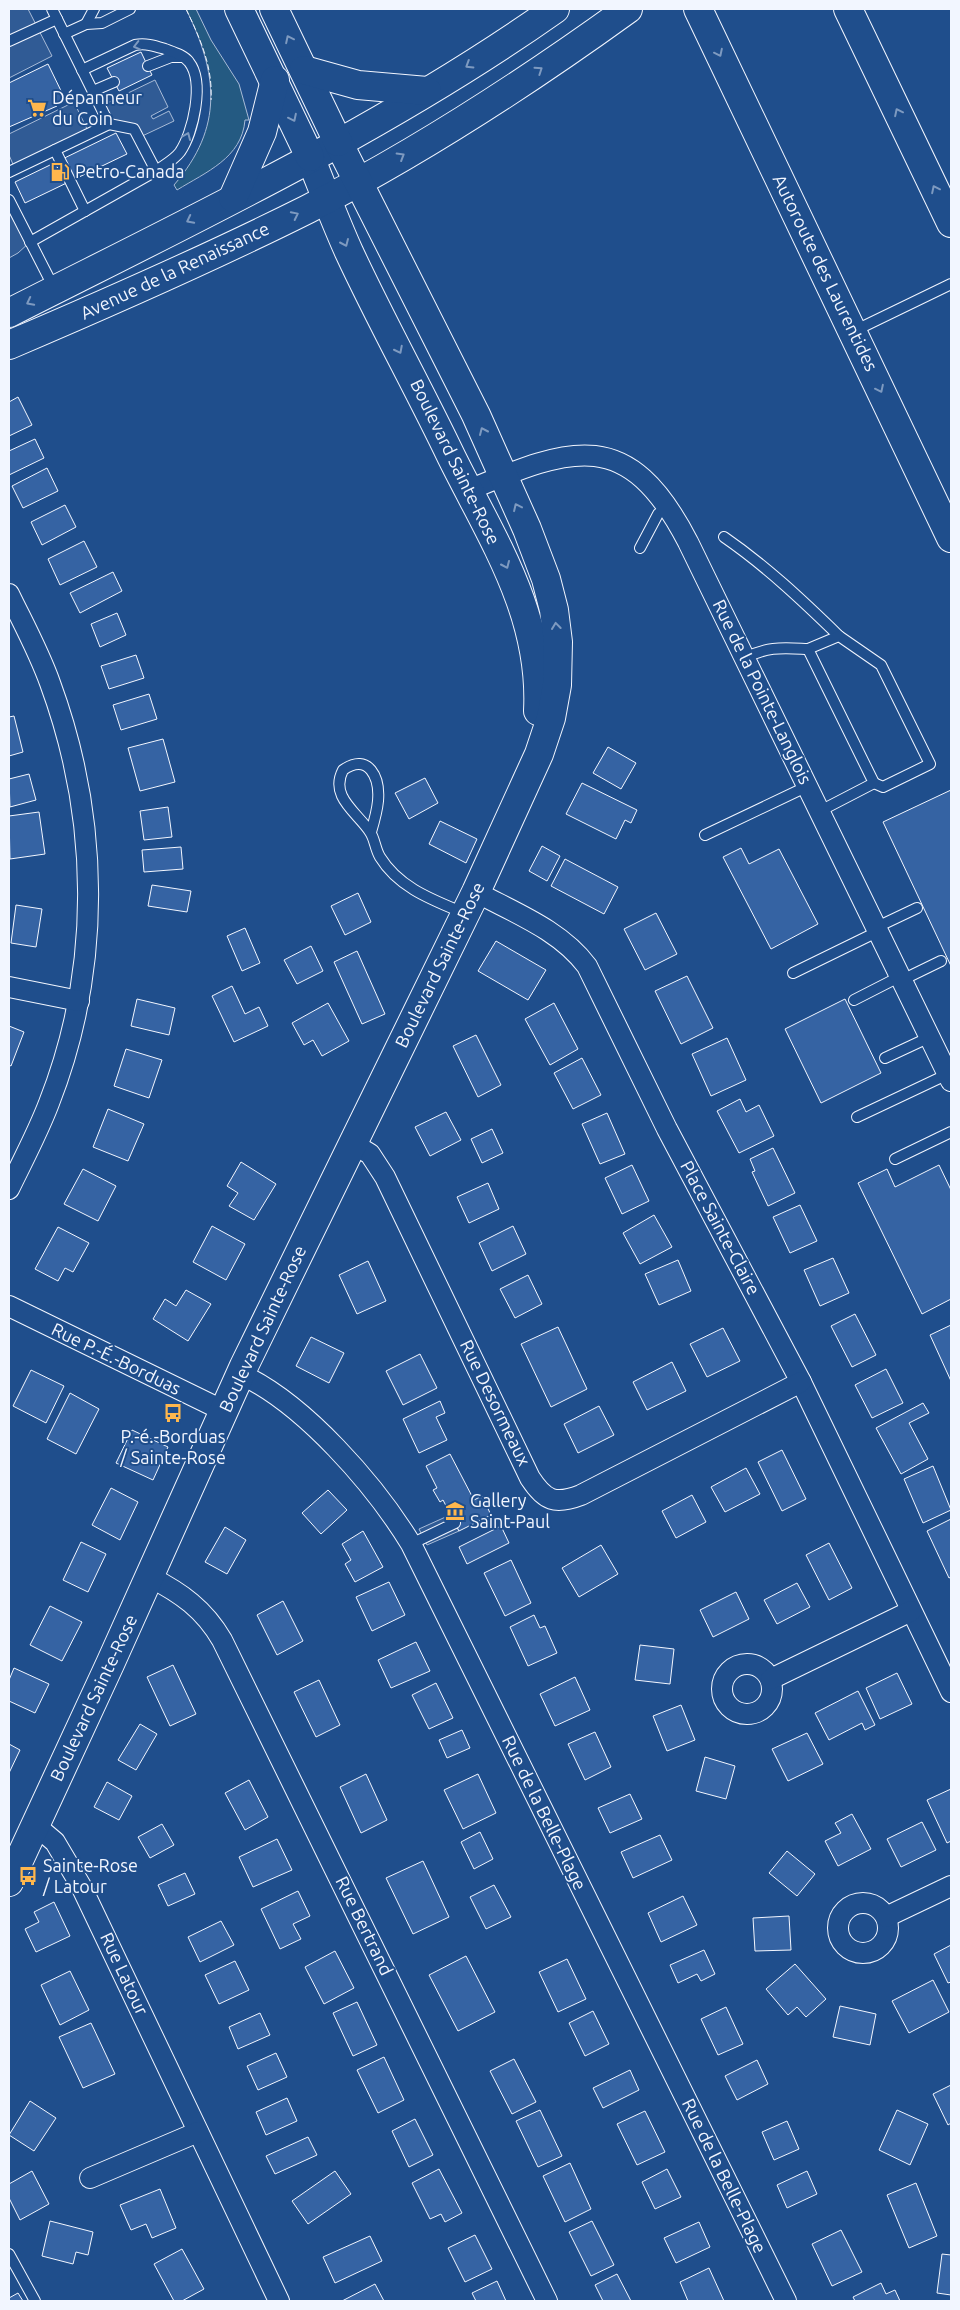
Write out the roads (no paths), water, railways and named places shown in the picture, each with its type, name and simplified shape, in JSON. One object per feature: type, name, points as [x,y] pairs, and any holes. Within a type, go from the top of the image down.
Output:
[{"type":"main road","points":[[239,9],[274,80],[324,150]]},
{"type":"main road","points":[[274,9],[304,70],[324,150]]},
{"type":"main road","points":[[324,150],[427,91],[555,9]]},
{"type":"main road","points":[[342,190],[505,93],[628,9]]},
{"type":"main road","name":"Autoroute des Laurentides","points":[[698,9],[951,538]]},
{"type":"main road","points":[[848,9],[951,222]]},
{"type":"main road","points":[[304,70],[358,85],[427,91]]},
{"type":"main road","points":[[233,198],[262,132],[274,80]]},
{"type":"main road","name":"Boulevard Sainte-Rose","points":[[9,1882],[150,1577],[240,1374],[471,903],[539,754],[551,718],[557,685],[558,642],[554,610],[546,579],[527,529],[476,415],[342,190],[324,150]]},
{"type":"main road","name":"Boulevard Sainte-Rose","points":[[324,150],[342,190],[364,284],[469,490],[526,612],[536,651],[539,687],[537,731],[526,781]]},
{"type":"main road","name":"Avenue de la Renaissance","points":[[9,313],[324,150]]},
{"type":"main road","name":"Avenue de la Renaissance","points":[[9,346],[175,274],[342,190]]},
{"type":"street","name":"Rue de la Pointe-Langlois","points":[[469,490],[528,465],[561,457],[575,456],[608,458],[637,472],[650,483],[668,506],[688,542],[950,1078]]},
{"type":"street","points":[[9,594],[52,690],[70,747],[83,807],[89,892],[87,935],[79,1001],[65,1056],[49,1104],[9,1188]]},
{"type":"street","name":"Place Sainte-Claire","points":[[471,903],[546,930],[570,947],[587,966],[667,1130],[801,1382],[951,1692]]},
{"type":"street","points":[[9,987],[79,1001]]},
{"type":"street","name":"Rue Desormeaux","points":[[352,1143],[370,1154],[385,1177],[530,1478],[546,1496],[562,1501],[581,1495],[801,1382]]},
{"type":"street","name":"Rue P.-É.-Borduas","points":[[9,1306],[224,1412]]},
{"type":"street","name":"Rue de la Belle-Plage","points":[[240,1374],[275,1394],[307,1419],[384,1505],[411,1544],[786,2301]]},
{"type":"street","name":"Rue Bertrand","points":[[150,1577],[190,1601],[204,1614],[222,1640],[547,2301]]},
{"type":"street","points":[[771,1679],[911,1611]]},
{"type":"street","name":"Rue Latour","points":[[35,1825],[55,1842],[82,1886],[279,2301]]},
{"type":"street","points":[[886,1917],[951,1886]]},
{"type":"street","points":[[90,2178],[198,2132]]},
{"type":"lane","points":[[52,9],[109,124]]},
{"type":"lane","points":[[86,24],[94,9]]},
{"type":"lane","points":[[64,34],[86,24],[102,23],[130,9]]},
{"type":"lane","points":[[9,41],[57,19]]},
{"type":"lane","points":[[30,242],[156,171],[179,152],[190,131],[196,98],[196,82],[193,69],[183,57],[157,47],[143,44],[135,45],[82,70]]},
{"type":"lane","points":[[148,66],[171,57],[183,57]]},
{"type":"lane","points":[[93,91],[114,82]]},
{"type":"lane","points":[[9,172],[109,124],[134,130],[156,171]]},
{"type":"lane","points":[[55,150],[85,211]]},
{"type":"lane","points":[[9,200],[54,290]]},
{"type":"lane","points":[[853,332],[951,284]]},
{"type":"lane","points":[[640,548],[658,514],[668,506]]},
{"type":"lane","points":[[724,537],[759,562],[792,590],[839,636],[881,665],[930,764],[883,787],[874,783],[808,649]]},
{"type":"lane","points":[[745,658],[769,649],[808,649],[839,636]]},
{"type":"lane","points":[[371,832],[378,802],[376,783],[373,773],[367,766],[356,764],[343,770],[339,784],[345,803],[371,832],[380,856],[404,883],[428,898],[471,903]]},
{"type":"lane","points":[[820,811],[874,783]]},
{"type":"lane","points":[[706,835],[808,786]]},
{"type":"lane","points":[[793,973],[917,908]]},
{"type":"lane","points":[[854,1000],[941,961]]},
{"type":"lane","points":[[885,1058],[930,1037]]},
{"type":"lane","points":[[858,1117],[950,1078]]},
{"type":"lane","points":[[895,1159],[951,1132]]},
{"type":"lane","points":[[411,1544],[455,1523]]},
{"type":"lane","points":[[9,2254],[35,2301]]},
{"type":"place","name":"Dépanneur du Coin","points":[[37,108]]},
{"type":"place","name":"Petro-Canada","points":[[60,172]]},
{"type":"place","name":"P.-é.-Borduas / Sainte-Rose","points":[[173,1413]]},
{"type":"place","name":"Gallery Saint-Paul","points":[[455,1511]]},
{"type":"place","name":"Sainte-Rose / Latour","points":[[28,1876]]}]
